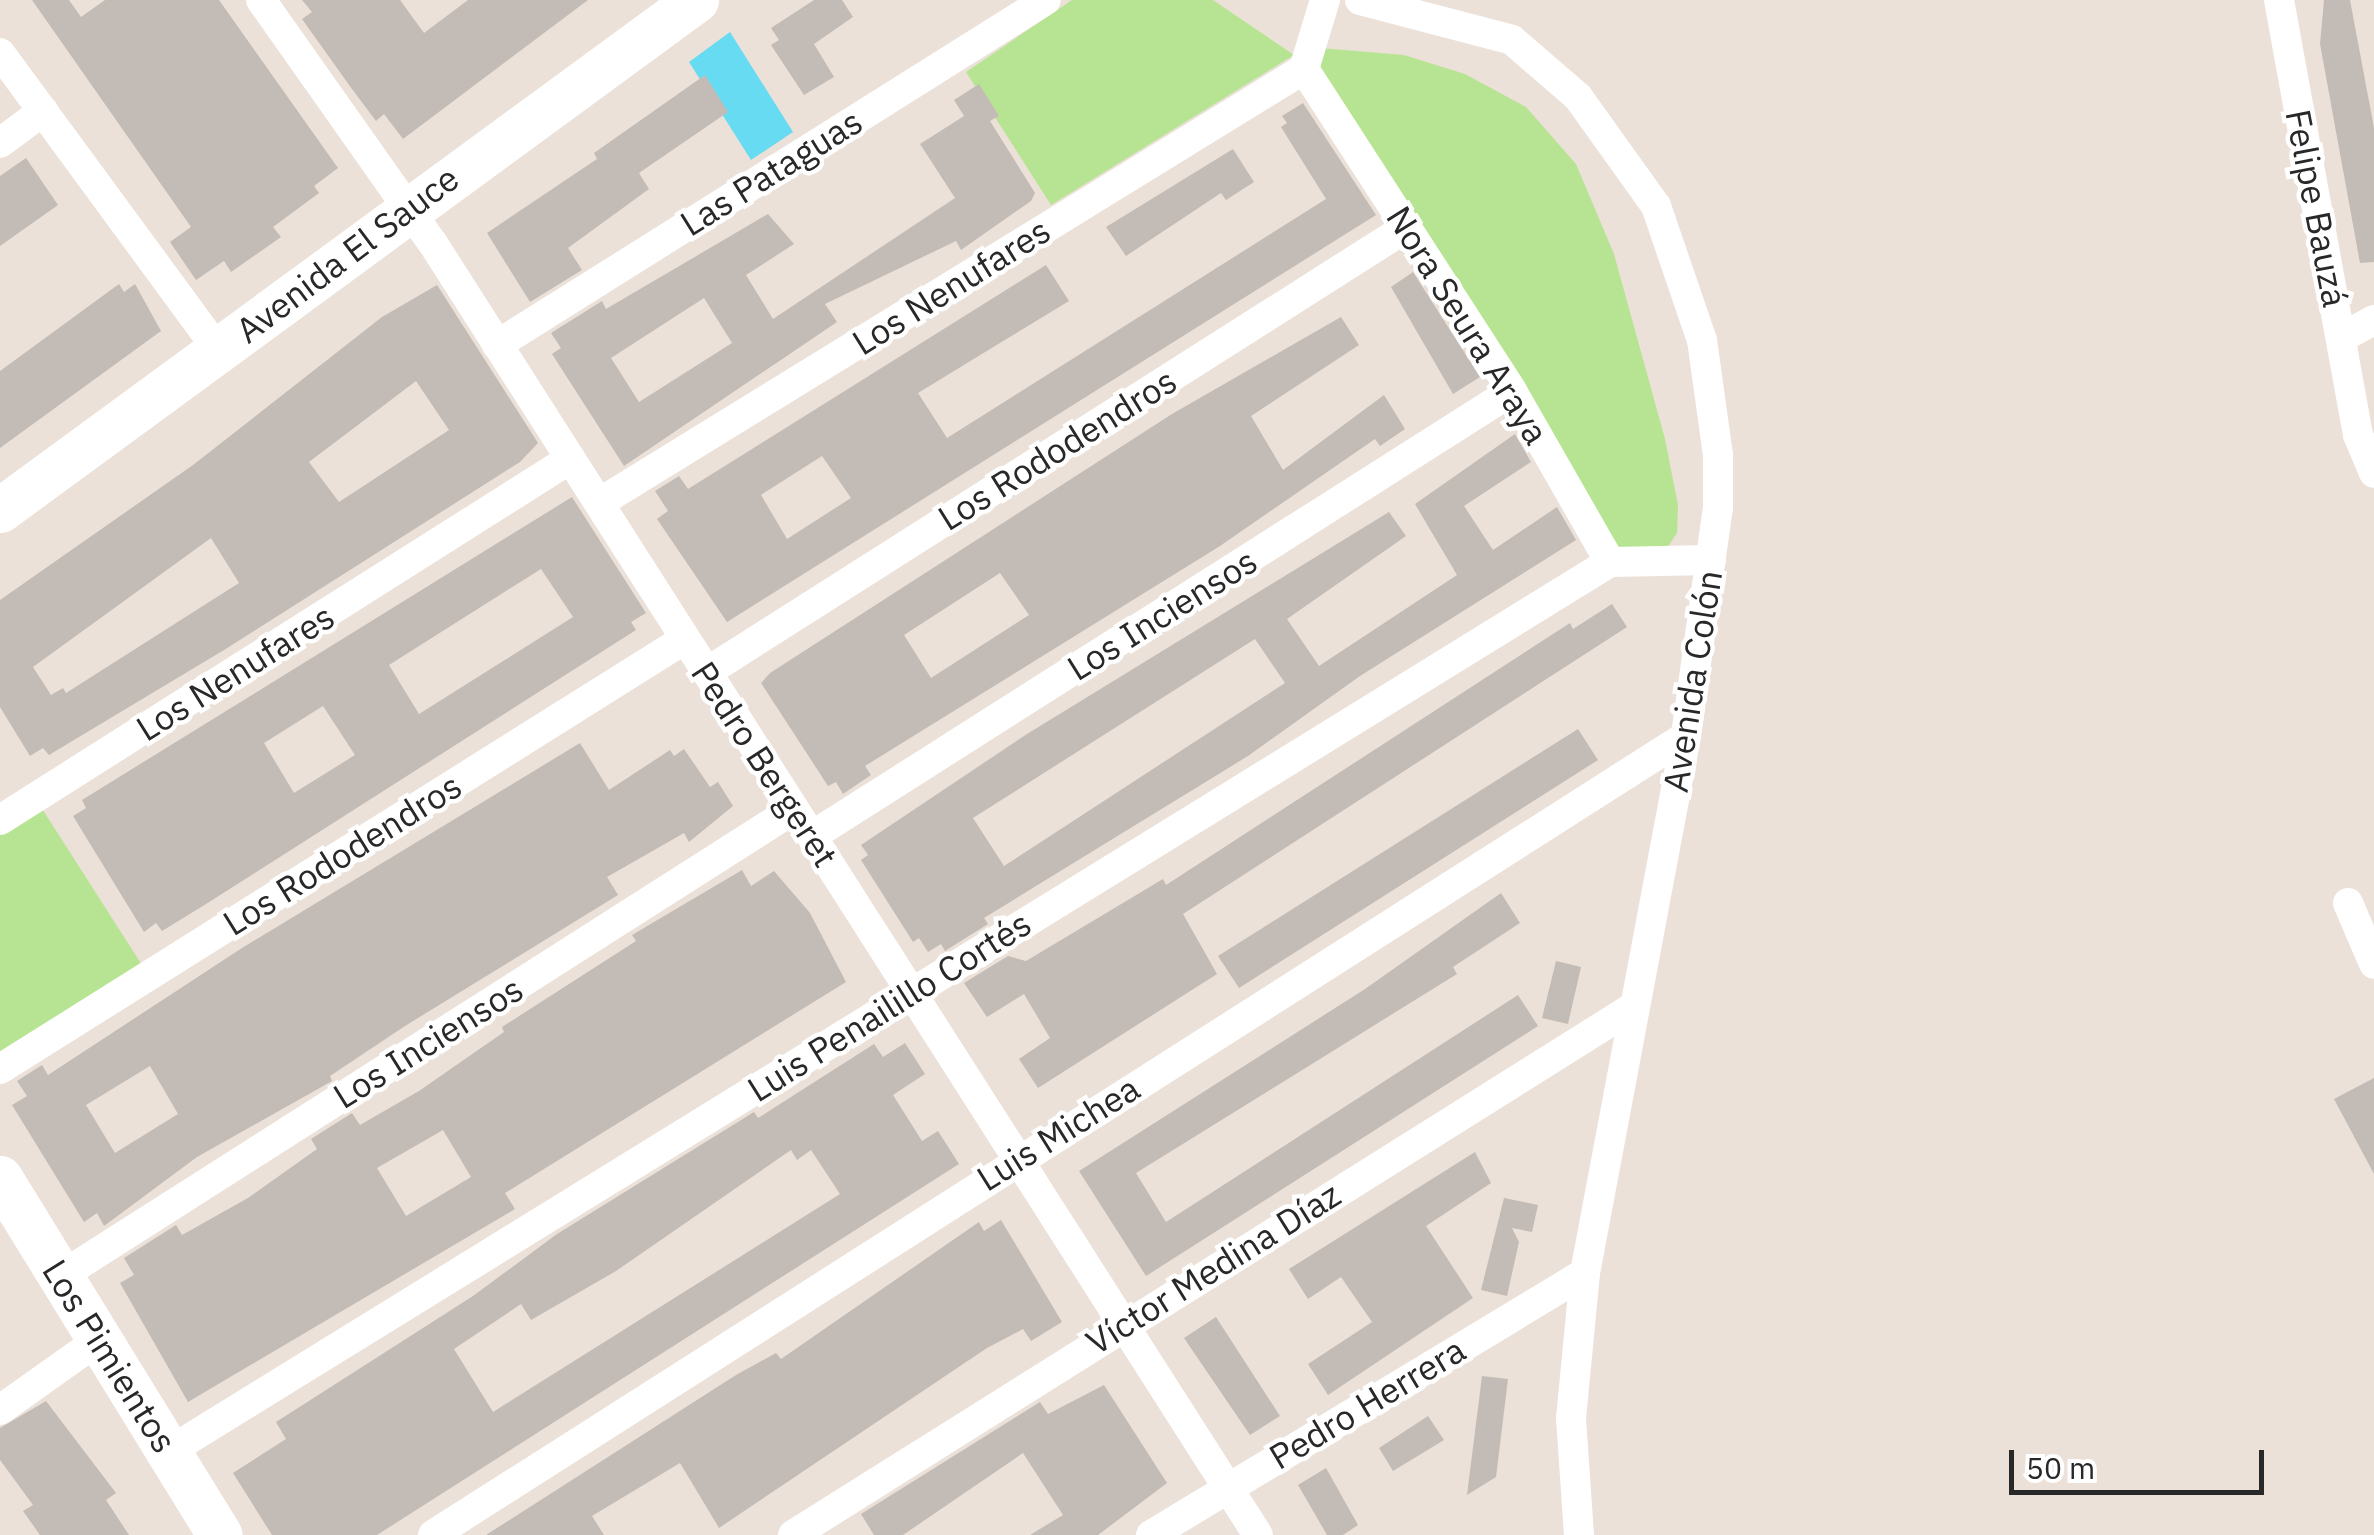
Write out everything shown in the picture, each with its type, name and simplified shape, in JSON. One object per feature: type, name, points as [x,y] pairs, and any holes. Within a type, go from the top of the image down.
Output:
[{"type":"street","name":"Pedro Bergeret","points":[[261,0],[408,206],[1258,1535]]},
{"type":"street","name":"Avenida El Sauce","points":[[0,510],[408,206],[696,0]]},
{"type":"street","name":"Las Pataguas","points":[[498,345],[1046,0]]},
{"type":"street","points":[[1304,68],[1325,0]]},
{"type":"street","name":"Avenida Colón","points":[[1360,0],[1512,40],[1578,97],[1633,165],[1676,249],[1702,340],[1718,455],[1710,560],[1686,736],[1585,1272],[1571,1418],[1579,1535]]},
{"type":"street","name":"Felipe Bauzá","points":[[2280,0],[2358,435],[2374,473]]},
{"type":"street","points":[[0,52],[218,350]]},
{"type":"street","name":"Nora Seura Araya","points":[[1304,68],[1512,391],[1610,562]]},
{"type":"street","name":"Los Nenufares","points":[[598,504],[1304,68]]},
{"type":"street","points":[[0,142],[43,111]]},
{"type":"street","name":"Los Rododendros","points":[[707,672],[1407,226]]},
{"type":"street","points":[[2343,337],[2374,320]]},
{"type":"street","name":"Los Inciensos","points":[[812,836],[1512,391]]},
{"type":"street","name":"Los Nenufares","points":[[0,820],[570,459]]},
{"type":"street","points":[[1610,562],[1710,560]]},
{"type":"street","name":"Luis Penailillo Cortés","points":[[168,1452],[1610,562]]},
{"type":"street","name":"Los Rododendros","points":[[0,1069],[685,638]]},
{"type":"street","name":"Luis Michea","points":[[433,1535],[1017,1158],[1686,736]]},
{"type":"street","name":"Los Inciensos","points":[[60,1276],[794,810]]},
{"type":"street","points":[[2348,902],[2374,964]]},
{"type":"street","name":"Víctor Medina Díaz","points":[[793,1535],[1123,1324],[1635,1006]]},
{"type":"street","name":"Los Pimientos","points":[[0,1178],[220,1535]]},
{"type":"street","name":"Pedro Herrera","points":[[1152,1535],[1585,1272]]},
{"type":"street","points":[[0,1410],[100,1339]]},
{"type":"green space","points":[[1072,0],[1213,0],[1294,55],[1051,205],[966,72]]},
{"type":"green space","points":[[1320,48],[1404,55],[1465,74],[1526,107],[1576,164],[1614,254],[1665,439],[1678,505],[1677,533],[1663,554],[1620,549],[1318,75]]},
{"type":"green space","points":[[39,804],[142,965],[0,1057],[0,829]]},
{"type":"water","points":[[730,32],[793,132],[751,160],[689,62]]},
{"type":"building","points":[[32,0],[69,0],[81,17],[105,0],[219,0],[338,168],[314,186],[319,193],[273,227],[281,237],[231,272],[224,261],[196,280],[170,242],[191,227]]},
{"type":"building","points":[[302,0],[400,0],[424,33],[468,0],[588,0],[403,139],[384,114],[376,121],[352,89],[302,19],[312,12]]},
{"type":"building","points":[[814,0],[842,0],[853,17],[814,44],[834,77],[804,95],[771,45],[779,40],[771,28]]},
{"type":"building","points":[[2324,0],[2350,0],[2374,128],[2374,262],[2360,263],[2320,44]]},
{"type":"building","points":[[705,75],[728,112],[639,173],[649,189],[568,248],[582,270],[530,302],[487,233],[597,159],[594,153]]},
{"type":"building","points":[[979,84],[999,116],[990,121],[1035,193],[1031,201],[961,250],[956,241],[825,304],[837,322],[624,466],[552,354],[561,348],[551,333],[602,301],[606,309],[768,214],[794,244],[746,275],[773,319],[955,198],[920,144],[964,116],[954,100]],"holes":[[[704,298],[732,343],[639,402],[611,358]]]},
{"type":"building","points":[[1303,103],[1376,215],[727,622],[657,519],[668,511],[655,491],[679,476],[688,489],[1046,265],[1069,301],[918,393],[947,438],[1326,199],[1281,127],[1287,123],[1282,116]],"holes":[[[822,456],[851,498],[787,539],[761,495]]]},
{"type":"building","points":[[1233,149],[1254,182],[1226,200],[1221,193],[1126,256],[1106,227]]},
{"type":"building","points":[[26,158],[58,205],[0,246],[0,176]]},
{"type":"building","points":[[1413,272],[1480,377],[1453,394],[1391,287]]},
{"type":"building","points":[[119,284],[124,292],[135,284],[161,331],[0,448],[0,371]]},
{"type":"building","points":[[437,285],[538,443],[520,462],[224,650],[49,755],[43,748],[30,756],[0,707],[0,600],[193,465],[382,317]],"holes":[[[416,381],[449,430],[339,502],[309,462]],[[211,538],[239,583],[66,693],[63,688],[51,695],[33,667]]]},
{"type":"building","points":[[1341,317],[1359,345],[1251,416],[1283,470],[1384,395],[1405,429],[1380,446],[1375,439],[1220,546],[865,766],[871,775],[843,794],[836,782],[828,786],[761,683],[770,673],[1172,414]],"holes":[[[1000,573],[1029,615],[931,678],[904,635]]]},
{"type":"building","points":[[1515,434],[1531,462],[1464,506],[1493,550],[1557,507],[1576,540],[1360,676],[1248,756],[984,918],[988,924],[945,951],[941,944],[928,952],[919,938],[913,942],[861,860],[868,855],[861,845],[1027,734],[1389,512],[1406,536],[1287,619],[1319,666],[1457,575],[1415,504]],"holes":[[[1255,639],[1285,683],[1004,866],[973,818]]]},
{"type":"building","points":[[572,497],[646,613],[631,622],[636,630],[162,931],[156,923],[144,932],[73,816],[86,808],[82,800]],"holes":[[[541,569],[573,617],[419,714],[389,665]],[[323,706],[355,755],[294,793],[264,743]]]},
{"type":"building","points":[[1612,604],[1627,627],[1183,914],[1217,974],[1038,1088],[1019,1059],[1050,1038],[1024,994],[987,1017],[964,983],[1008,956],[1026,961],[1163,879],[1166,885],[1570,623],[1573,629]]},
{"type":"building","points":[[1578,729],[1598,760],[1239,988],[1218,956]]},
{"type":"building","points":[[580,743],[609,790],[670,750],[674,756],[684,749],[710,787],[718,782],[733,806],[689,842],[684,833],[607,877],[618,895],[405,1026],[330,1076],[332,1081],[197,1157],[104,1226],[97,1213],[84,1222],[12,1105],[27,1096],[17,1081],[42,1065],[48,1075],[242,948]],"holes":[[[150,1066],[178,1114],[115,1153],[86,1105]]]},
{"type":"building","points":[[742,870],[751,886],[774,871],[810,913],[846,982],[505,1193],[515,1209],[188,1402],[120,1283],[134,1275],[124,1258],[176,1225],[182,1235],[248,1198],[317,1149],[311,1139],[352,1113],[360,1125],[419,1091],[504,1032],[502,1027],[636,941],[632,935]],"holes":[[[443,1130],[471,1177],[406,1216],[377,1168]]]},
{"type":"building","points":[[1501,893],[1520,923],[1453,967],[1457,974],[1136,1173],[1166,1222],[1518,995],[1538,1026],[1146,1276],[1079,1171],[1365,989]]},
{"type":"building","points":[[1556,961],[1581,967],[1568,1024],[1542,1018]]},
{"type":"building","points":[[905,1043],[925,1074],[893,1095],[922,1141],[938,1131],[959,1164],[377,1535],[272,1535],[233,1473],[286,1439],[276,1422],[473,1296],[557,1234],[754,1112],[758,1118],[874,1044],[883,1057]],"holes":[[[791,1150],[797,1160],[811,1150],[840,1194],[493,1412],[454,1349],[521,1304],[531,1320],[616,1271]]]},
{"type":"building","points":[[2374,1078],[2374,1174],[2334,1099]]},
{"type":"building","points":[[1475,1152],[1491,1183],[1426,1226],[1473,1298],[1328,1395],[1308,1364],[1372,1322],[1341,1277],[1308,1299],[1289,1269]]},
{"type":"building","points":[[1504,1198],[1538,1205],[1532,1232],[1512,1228],[1519,1242],[1507,1296],[1481,1290]]},
{"type":"building","points":[[1001,1220],[1062,1322],[1031,1341],[1023,1329],[987,1348],[719,1528],[680,1463],[592,1516],[604,1535],[486,1535],[736,1375],[776,1353],[781,1359],[979,1222],[984,1231]]},
{"type":"building","points":[[1216,1317],[1280,1416],[1250,1435],[1184,1338]]},
{"type":"building","points":[[1482,1376],[1508,1379],[1496,1477],[1467,1495]]},
{"type":"building","points":[[1104,1385],[1167,1483],[1098,1535],[1030,1535],[1063,1515],[1023,1453],[903,1535],[874,1535],[861,1514],[1040,1402],[1048,1414]]},
{"type":"building","points":[[46,1401],[116,1493],[106,1500],[129,1535],[40,1535],[23,1511],[33,1505],[0,1460],[0,1428]]},
{"type":"building","points":[[1428,1416],[1444,1440],[1393,1471],[1379,1448]]},
{"type":"building","points":[[1326,1468],[1358,1525],[1343,1535],[1327,1535],[1298,1485]]}]
